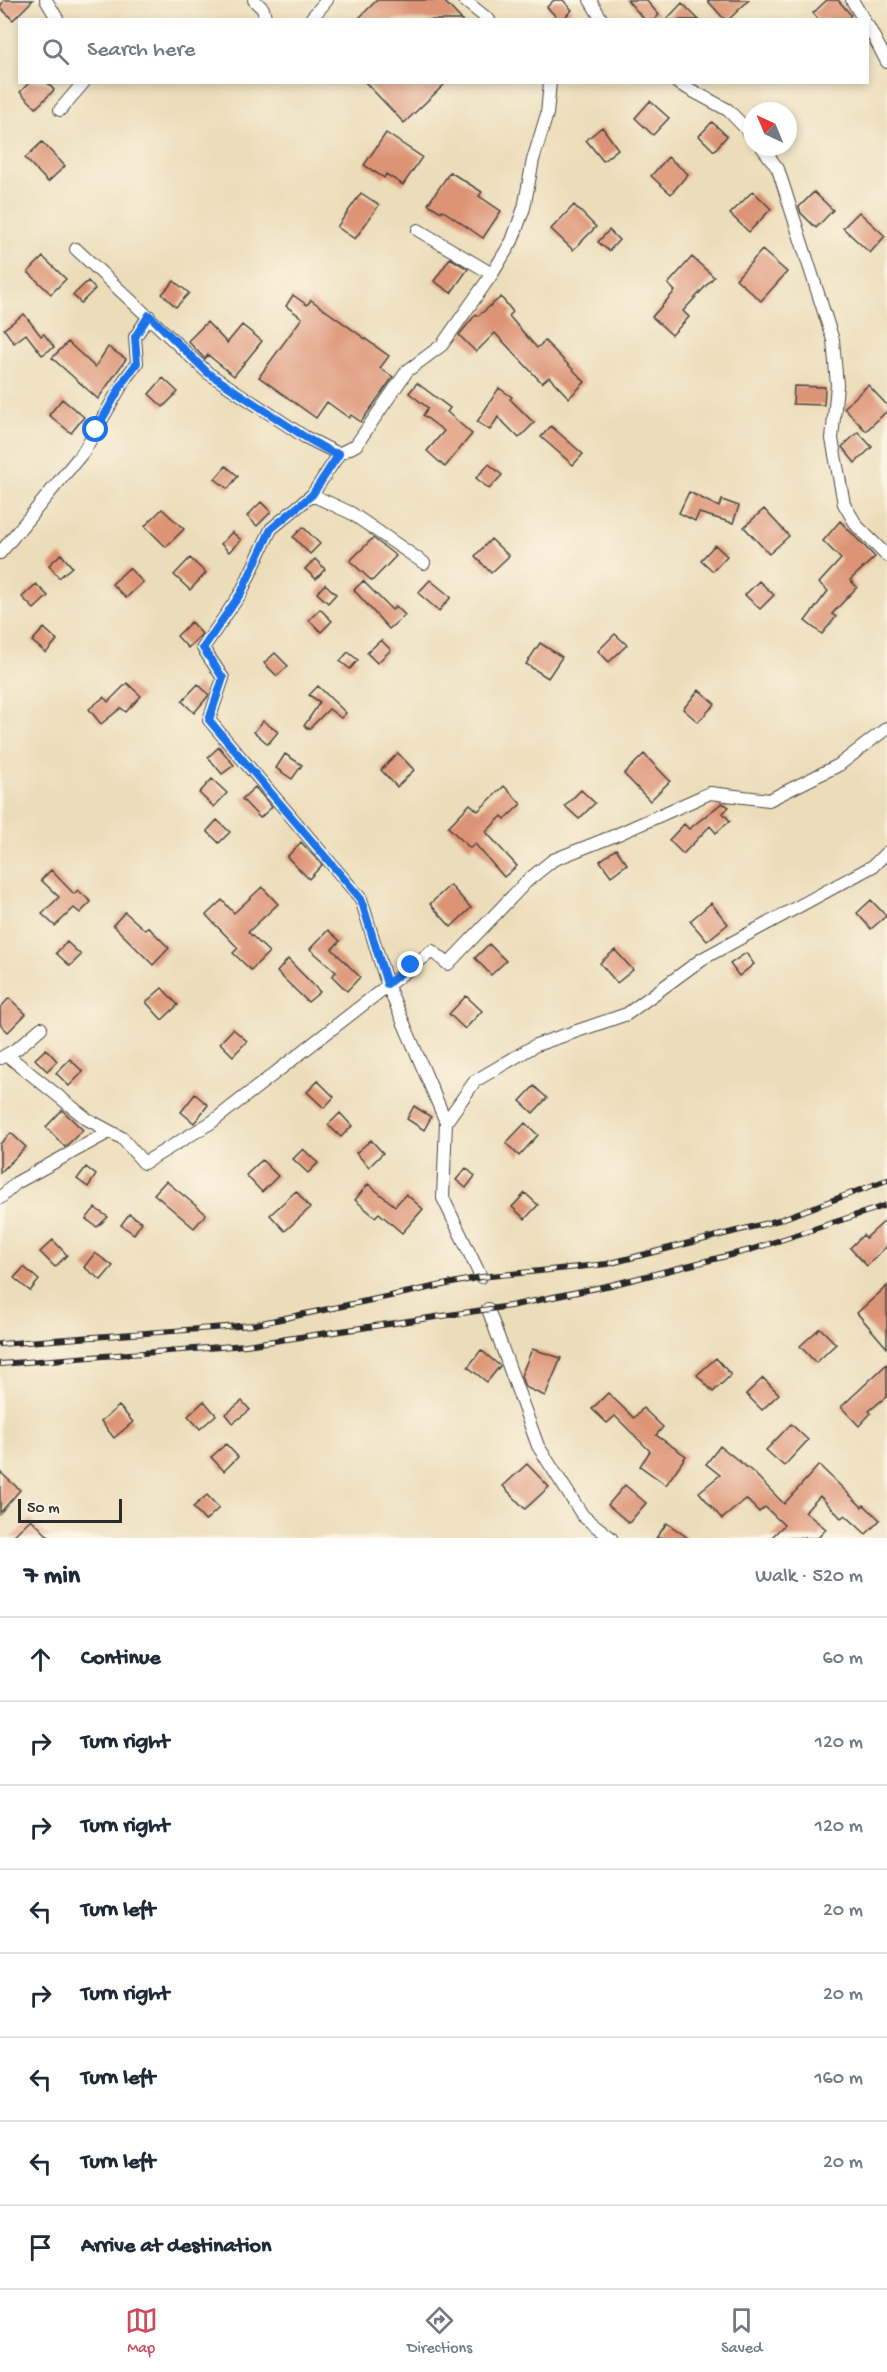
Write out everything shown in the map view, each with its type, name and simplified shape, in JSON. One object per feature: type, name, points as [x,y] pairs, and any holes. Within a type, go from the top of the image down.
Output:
[{"type":"street","points":[[46,0],[57,18]]},
{"type":"street","points":[[254,0],[263,9],[265,18]]},
{"type":"street","points":[[312,18],[327,0]]},
{"type":"street","points":[[464,0],[486,18]]},
{"type":"street","points":[[590,0],[600,18]]},
{"type":"street","points":[[852,0],[863,18]]},
{"type":"street","points":[[869,30],[887,62]]},
{"type":"street","points":[[60,110],[82,84]]},
{"type":"street","points":[[481,1277],[443,1198],[446,1122],[387,984],[361,899],[209,720],[223,678],[203,648],[241,593],[271,529],[312,495],[339,454],[356,446],[407,371],[442,345],[492,274],[512,241],[524,208],[533,160],[547,114],[550,84]]},
{"type":"street","points":[[680,84],[728,110],[743,126]]},
{"type":"street","points":[[769,156],[778,169],[833,340],[837,385],[832,439],[843,504],[857,526],[887,556]]},
{"type":"street","points":[[418,230],[492,274]]},
{"type":"street","points":[[76,249],[149,315],[208,373],[305,437],[339,454]]},
{"type":"street","points":[[0,553],[84,450],[125,379],[137,363],[135,337],[149,315]]},
{"type":"street","points":[[312,495],[351,513],[424,563]]},
{"type":"street","points":[[41,1028],[4,1057],[87,1119],[122,1138],[144,1163],[212,1122],[432,951],[448,964],[527,881],[553,860],[616,836],[710,793],[769,800],[839,765],[887,728]]},
{"type":"street","points":[[446,1122],[475,1082],[536,1045],[627,1014],[702,959],[873,866],[887,852]]},
{"type":"street","points":[[0,1198],[16,1183],[110,1132]]},
{"type":"street","points":[[488,1309],[538,1446],[584,1516],[610,1538]]},
{"type":"building","points":[[4,0],[33,0],[13,20],[0,7]]},
{"type":"building","points":[[377,0],[443,0],[460,18],[359,18]]},
{"type":"building","points":[[554,0],[563,0],[572,10],[564,18],[557,18],[547,7]]},
{"type":"building","points":[[627,0],[646,0],[659,15],[656,18],[643,18]]},
{"type":"building","points":[[707,0],[749,0],[730,18],[723,18]]},
{"type":"building","points":[[827,0],[838,0],[851,15],[849,18],[817,18],[813,13]]},
{"type":"building","points":[[682,3],[697,18],[668,18]]},
{"type":"building","points":[[28,84],[49,84],[54,90],[36,108],[20,92]]},
{"type":"building","points":[[367,84],[445,84],[404,123]]},
{"type":"building","points":[[650,101],[669,118],[653,135],[635,118]]},
{"type":"building","points":[[712,122],[727,136],[714,151],[699,136]]},
{"type":"building","points":[[602,127],[618,149],[603,161],[586,140]]},
{"type":"building","points":[[386,133],[422,157],[403,185],[386,174],[384,178],[364,165]]},
{"type":"building","points":[[42,142],[65,166],[48,182],[25,158]]},
{"type":"building","points":[[668,157],[688,174],[671,194],[651,176]]},
{"type":"building","points":[[450,172],[482,192],[479,196],[501,211],[483,238],[442,210],[441,212],[428,204]]},
{"type":"building","points":[[753,191],[771,209],[749,232],[730,214]]},
{"type":"building","points":[[814,192],[833,210],[816,228],[801,213],[799,207]]},
{"type":"building","points":[[361,193],[379,205],[355,239],[337,227]]},
{"type":"building","points":[[574,205],[596,227],[573,250],[551,229]]},
{"type":"building","points":[[859,212],[885,236],[870,253],[843,228]]},
{"type":"building","points":[[609,230],[619,240],[609,251],[598,242]]},
{"type":"building","points":[[762,250],[787,272],[761,301],[736,279]]},
{"type":"building","points":[[43,257],[66,279],[51,294],[28,272]]},
{"type":"building","points":[[692,257],[714,277],[683,311],[689,317],[672,335],[652,317],[675,291],[668,284]]},
{"type":"building","points":[[450,258],[468,269],[451,293],[434,281]]},
{"type":"building","points":[[88,281],[95,289],[81,303],[73,295]]},
{"type":"building","points":[[174,281],[189,293],[176,307],[162,294]]},
{"type":"building","points":[[293,295],[307,305],[311,300],[389,356],[380,368],[393,377],[361,422],[351,415],[349,418],[327,402],[316,418],[259,377],[302,318],[286,306]]},
{"type":"building","points":[[501,297],[513,312],[509,316],[537,348],[545,341],[585,382],[569,398],[549,377],[542,383],[495,333],[476,352],[459,335],[476,314],[478,316]]},
{"type":"building","points":[[24,314],[41,336],[44,334],[54,347],[42,355],[26,334],[14,343],[4,329]]},
{"type":"building","points":[[207,322],[227,343],[242,325],[262,341],[234,376],[208,355],[205,359],[188,341]]},
{"type":"building","points":[[68,342],[95,367],[108,347],[126,359],[98,399],[52,358]]},
{"type":"building","points":[[163,378],[178,392],[163,407],[149,394]]},
{"type":"building","points":[[417,383],[450,408],[447,412],[472,434],[445,467],[427,451],[444,431],[423,415],[428,408],[409,393]]},
{"type":"building","points":[[868,385],[887,405],[887,411],[866,431],[844,408]]},
{"type":"building","points":[[794,386],[825,387],[824,405],[793,404]]},
{"type":"building","points":[[499,388],[512,397],[510,399],[534,423],[519,438],[498,417],[490,430],[477,422]]},
{"type":"building","points":[[62,399],[84,417],[71,433],[49,415]]},
{"type":"building","points":[[551,426],[583,454],[573,465],[541,437]]},
{"type":"building","points":[[858,432],[872,447],[855,463],[842,447]]},
{"type":"building","points":[[489,464],[502,475],[489,489],[476,478]]},
{"type":"building","points":[[226,466],[238,476],[228,489],[215,479]]},
{"type":"building","points":[[689,492],[719,507],[722,500],[739,506],[733,523],[699,513],[695,521],[679,513]]},
{"type":"building","points":[[261,502],[271,512],[257,526],[247,516]]},
{"type":"building","points":[[162,509],[184,529],[166,547],[145,526]]},
{"type":"building","points":[[764,509],[789,536],[769,554],[744,527]]},
{"type":"building","points":[[840,521],[875,557],[850,580],[857,587],[832,614],[836,617],[822,634],[805,621],[828,591],[819,583],[841,559],[823,541]]},
{"type":"building","points":[[303,527],[320,544],[310,554],[293,537]]},
{"type":"building","points":[[232,532],[241,540],[229,552],[221,544]]},
{"type":"building","points":[[373,538],[396,556],[372,581],[350,561]]},
{"type":"building","points":[[491,539],[509,556],[491,573],[475,556]]},
{"type":"building","points":[[715,545],[727,556],[713,571],[701,560]]},
{"type":"building","points":[[61,554],[72,567],[59,578],[49,565]]},
{"type":"building","points":[[190,558],[206,573],[190,590],[174,575]]},
{"type":"building","points":[[315,559],[325,569],[316,579],[305,569]]},
{"type":"building","points":[[129,568],[143,582],[126,598],[112,584]]},
{"type":"building","points":[[430,580],[451,597],[439,611],[418,593]]},
{"type":"building","points":[[363,581],[392,610],[396,606],[405,615],[389,629],[354,590]]},
{"type":"building","points":[[759,581],[774,595],[760,609],[745,595]]},
{"type":"building","points":[[36,584],[48,596],[34,609],[22,597]]},
{"type":"building","points":[[325,584],[336,594],[328,603],[317,593]]},
{"type":"building","points":[[320,609],[332,621],[321,632],[309,620]]},
{"type":"building","points":[[191,622],[202,634],[188,648],[177,636]]},
{"type":"building","points":[[44,628],[57,640],[46,653],[32,641]]},
{"type":"building","points":[[615,634],[627,645],[609,662],[598,651]]},
{"type":"building","points":[[381,640],[391,650],[377,663],[367,653]]},
{"type":"building","points":[[540,643],[562,657],[548,678],[526,664]]},
{"type":"building","points":[[348,652],[358,660],[350,669],[340,661]]},
{"type":"building","points":[[275,653],[288,666],[277,676],[264,663]]},
{"type":"building","points":[[127,683],[141,696],[126,712],[121,708],[101,724],[89,709],[104,697],[108,702]]},
{"type":"building","points":[[198,684],[209,695],[194,713],[182,701]]},
{"type":"building","points":[[318,686],[346,713],[341,718],[329,709],[309,729],[304,726],[320,702],[309,695]]},
{"type":"building","points":[[699,690],[715,704],[698,722],[683,709]]},
{"type":"building","points":[[263,721],[278,732],[268,744],[254,732]]},
{"type":"building","points":[[219,747],[234,765],[222,774],[208,757]]},
{"type":"building","points":[[398,753],[414,770],[397,787],[381,770]]},
{"type":"building","points":[[285,754],[302,765],[292,779],[276,768]]},
{"type":"building","points":[[644,754],[670,781],[650,801],[624,774]]},
{"type":"building","points":[[212,779],[227,793],[214,807],[199,793]]},
{"type":"building","points":[[504,786],[521,804],[505,819],[502,816],[486,832],[517,866],[504,877],[475,844],[470,848],[448,827],[470,804],[478,811]]},
{"type":"building","points":[[255,787],[272,807],[260,818],[242,799]]},
{"type":"building","points":[[581,790],[595,803],[579,819],[565,806]]},
{"type":"building","points":[[722,803],[729,807],[723,813],[730,821],[716,833],[710,826],[683,854],[669,840],[684,824],[689,829]]},
{"type":"building","points":[[217,820],[230,832],[219,843],[207,831]]},
{"type":"building","points":[[301,842],[322,865],[309,879],[287,857]]},
{"type":"building","points":[[616,849],[627,864],[611,876],[600,861]]},
{"type":"building","points":[[51,870],[74,894],[78,890],[91,902],[80,913],[74,908],[55,926],[42,914],[59,897],[41,880]]},
{"type":"building","points":[[450,885],[471,908],[451,927],[430,904]]},
{"type":"building","points":[[262,887],[278,904],[248,932],[269,952],[251,970],[233,953],[238,948],[206,915],[222,900],[234,913]]},
{"type":"building","points":[[871,900],[886,916],[871,929],[857,913]]},
{"type":"building","points":[[711,903],[728,924],[707,941],[690,921]]},
{"type":"building","points":[[125,912],[145,930],[148,927],[169,948],[153,965],[113,925]]},
{"type":"building","points":[[328,930],[340,941],[332,949],[360,977],[347,991],[332,976],[336,972],[310,949]]},
{"type":"building","points":[[67,942],[81,955],[70,966],[56,953]]},
{"type":"building","points":[[489,944],[506,961],[491,975],[475,958]]},
{"type":"building","points":[[615,950],[633,970],[617,983],[600,963]]},
{"type":"building","points":[[746,953],[754,964],[739,976],[730,964]]},
{"type":"building","points":[[288,959],[320,992],[308,1002],[277,972]]},
{"type":"building","points":[[162,988],[178,1005],[162,1020],[146,1002]]},
{"type":"building","points":[[466,996],[482,1011],[465,1029],[449,1014]]},
{"type":"building","points":[[9,998],[26,1014],[8,1032],[0,1024],[0,1008]]},
{"type":"building","points":[[233,1029],[247,1041],[233,1056],[220,1043]]},
{"type":"building","points":[[46,1049],[57,1061],[47,1071],[35,1059]]},
{"type":"building","points":[[70,1059],[83,1072],[69,1086],[56,1073]]},
{"type":"building","points":[[318,1081],[334,1097],[324,1108],[307,1092]]},
{"type":"building","points":[[534,1086],[547,1098],[533,1113],[520,1101]]},
{"type":"building","points":[[195,1094],[208,1105],[194,1123],[181,1112]]},
{"type":"building","points":[[414,1106],[431,1117],[424,1130],[407,1119]]},
{"type":"building","points":[[62,1110],[83,1130],[65,1147],[46,1127]]},
{"type":"building","points":[[340,1113],[352,1126],[341,1137],[328,1125]]},
{"type":"building","points":[[525,1123],[538,1135],[519,1156],[506,1143]]},
{"type":"building","points":[[11,1133],[26,1147],[0,1173],[0,1144]]},
{"type":"building","points":[[371,1140],[383,1153],[369,1167],[356,1153]]},
{"type":"building","points":[[303,1149],[318,1163],[308,1173],[293,1159]]},
{"type":"building","points":[[262,1160],[278,1176],[262,1192],[246,1175]]},
{"type":"building","points":[[86,1167],[96,1175],[88,1187],[77,1179]]},
{"type":"building","points":[[466,1168],[475,1176],[466,1188],[456,1180]]},
{"type":"building","points":[[166,1181],[206,1214],[194,1228],[154,1194]]},
{"type":"building","points":[[368,1184],[395,1206],[406,1194],[423,1209],[402,1233],[379,1213],[375,1217],[355,1200]]},
{"type":"building","points":[[296,1191],[310,1208],[285,1231],[270,1215]]},
{"type":"building","points":[[525,1193],[538,1205],[525,1219],[512,1207]]},
{"type":"building","points":[[95,1208],[108,1217],[97,1227],[86,1219]]},
{"type":"building","points":[[129,1214],[142,1222],[134,1234],[121,1225]]},
{"type":"building","points":[[887,1219],[887,1246],[867,1266],[850,1248],[863,1235],[866,1238]]},
{"type":"building","points":[[53,1240],[67,1255],[55,1267],[40,1252]]},
{"type":"building","points":[[95,1253],[113,1266],[101,1280],[84,1267]]},
{"type":"building","points":[[24,1267],[39,1280],[30,1291],[14,1278]]},
{"type":"building","points":[[887,1286],[887,1348],[857,1313]]},
{"type":"building","points":[[820,1328],[836,1344],[816,1363],[800,1346]]},
{"type":"building","points":[[532,1349],[561,1358],[545,1396],[525,1387],[521,1376]]},
{"type":"building","points":[[481,1350],[500,1366],[487,1382],[468,1367]]},
{"type":"building","points":[[716,1358],[731,1375],[713,1392],[697,1375]]},
{"type":"building","points":[[887,1364],[887,1396],[869,1411],[871,1413],[859,1426],[841,1407]]},
{"type":"building","points":[[763,1378],[779,1394],[762,1410],[746,1394]]},
{"type":"building","points":[[608,1393],[634,1418],[643,1408],[663,1427],[656,1435],[686,1456],[666,1485],[640,1466],[650,1451],[615,1416],[607,1423],[592,1409]]},
{"type":"building","points":[[204,1401],[216,1415],[200,1429],[188,1416]]},
{"type":"building","points":[[242,1401],[250,1410],[233,1423],[226,1414]]},
{"type":"building","points":[[119,1406],[133,1422],[114,1438],[101,1421]]},
{"type":"building","points":[[791,1424],[808,1440],[784,1466],[766,1450]]},
{"type":"building","points":[[226,1444],[238,1457],[224,1471],[211,1457]]},
{"type":"building","points":[[720,1446],[754,1473],[784,1504],[819,1465],[862,1507],[864,1505],[880,1520],[866,1534],[845,1515],[841,1518],[820,1496],[805,1512],[826,1529],[818,1538],[771,1538],[784,1525],[765,1507],[759,1512],[746,1499],[722,1519],[699,1492],[720,1475],[706,1464]]},
{"type":"building","points":[[527,1464],[549,1487],[525,1509],[503,1486]]},
{"type":"building","points":[[0,1472],[20,1490],[0,1513]]},
{"type":"building","points":[[625,1485],[646,1503],[629,1523],[608,1505]]},
{"type":"building","points":[[207,1495],[219,1508],[205,1521],[193,1507]]},
{"type":"building","points":[[31,1519],[50,1538],[11,1538]]},
{"type":"building","points":[[667,1523],[688,1538],[656,1538]]},
{"type":"railway","points":[[0,1344],[252,1325],[481,1277],[607,1264],[779,1220],[887,1180]]},
{"type":"railway","points":[[0,1364],[246,1345],[510,1306],[611,1285],[750,1250],[887,1205]]},
{"type":"route","points":[[96,430],[125,379],[137,363],[135,337],[149,315],[208,373],[305,437],[339,454],[312,495],[271,529],[241,593],[203,648],[223,678],[209,720],[361,899],[387,984],[411,965]]}]
